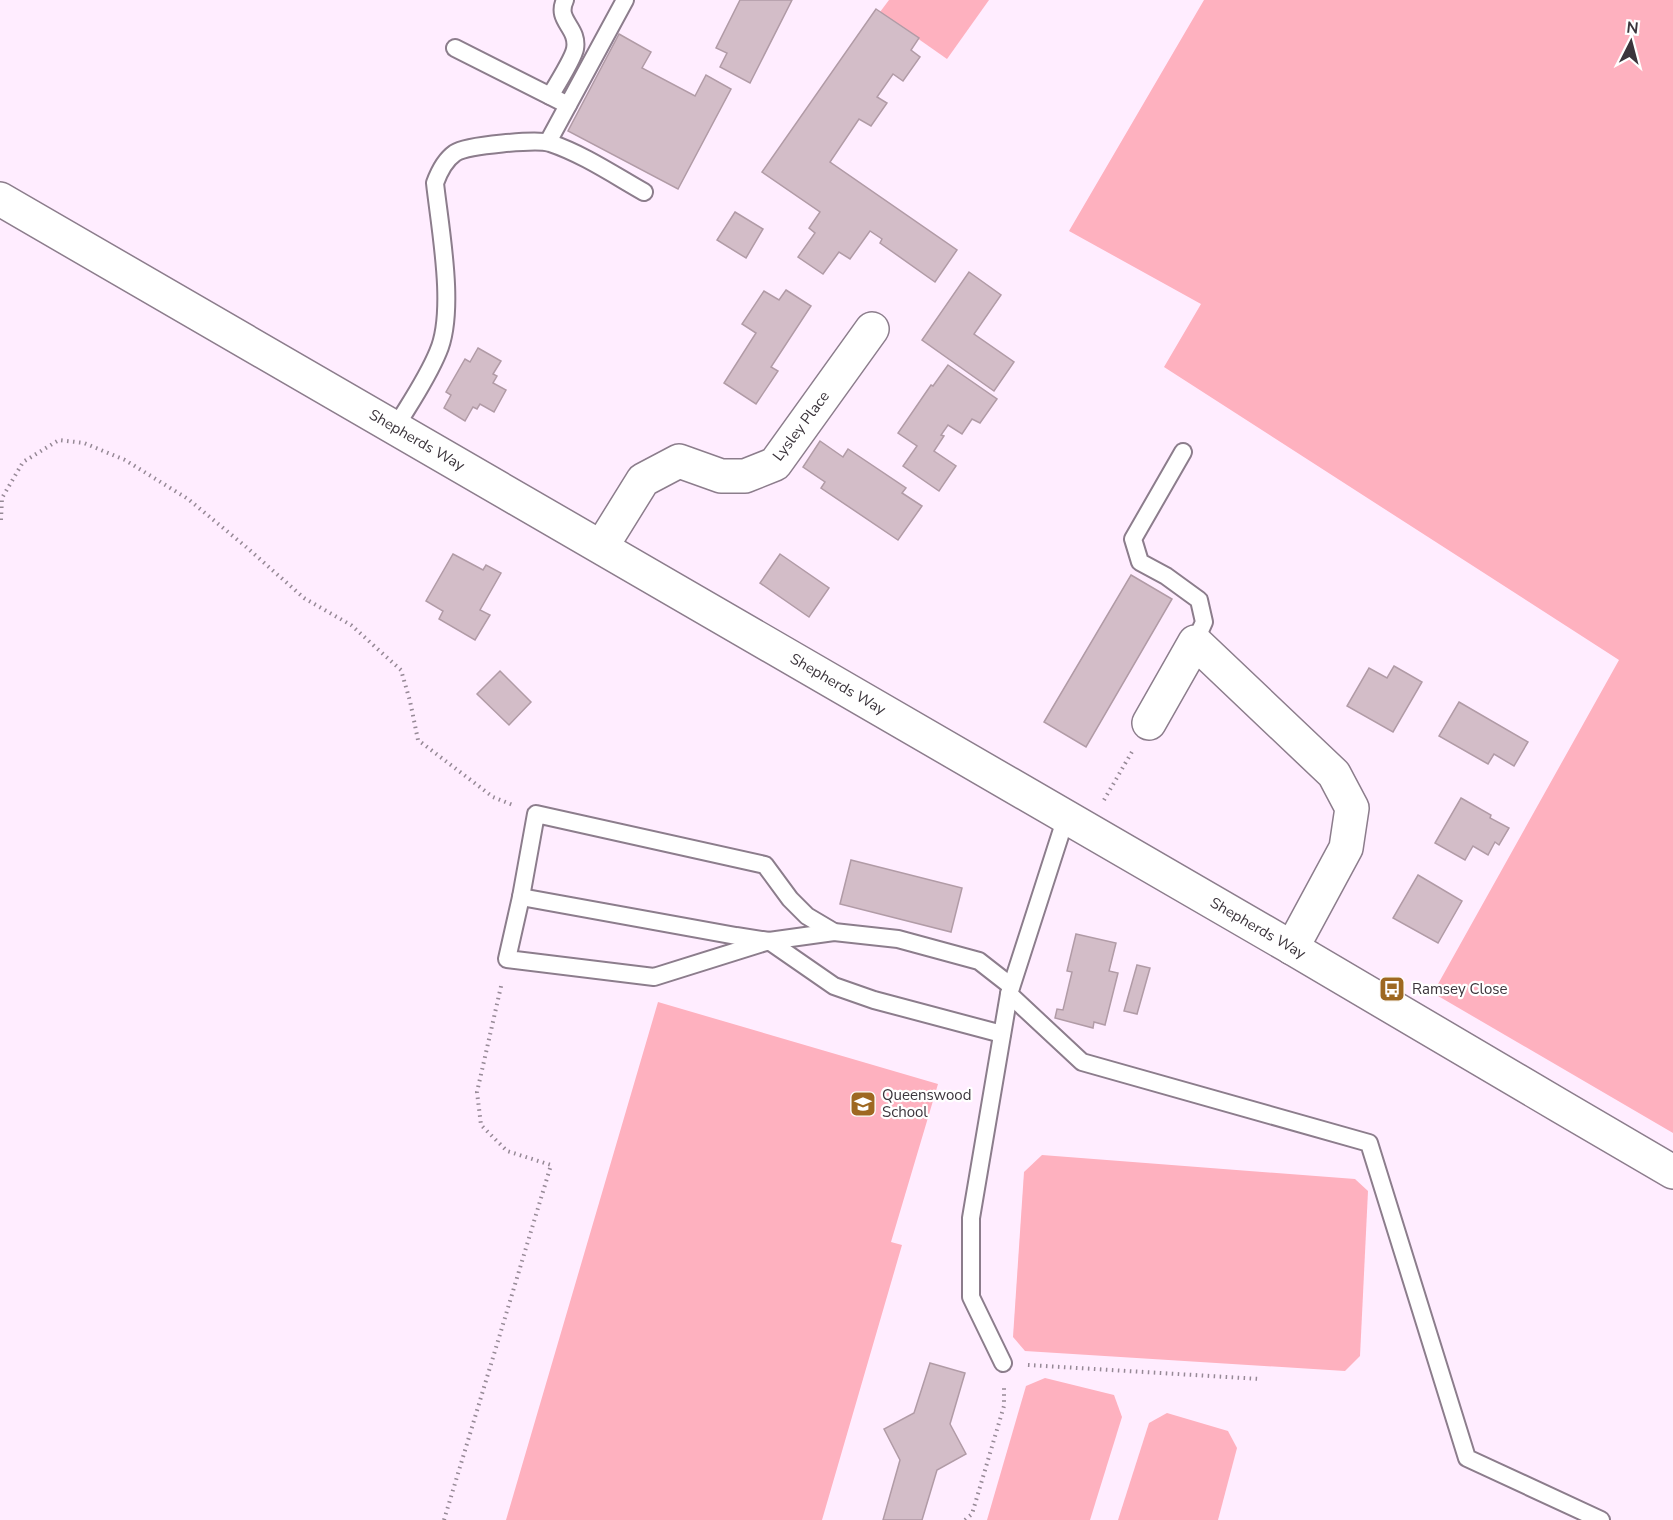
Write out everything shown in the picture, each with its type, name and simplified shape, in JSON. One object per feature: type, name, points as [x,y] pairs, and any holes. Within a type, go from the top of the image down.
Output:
[{"type":"street","name":"Shepherds Way","points":[[0,199],[602,546],[1673,1172]]},
{"type":"street","name":"Lysley Place","points":[[602,546],[643,480],[679,461],[721,476],[745,476],[775,464],[872,329]]},
{"type":"street","points":[[1149,723],[1195,642],[1334,774],[1352,808],[1346,848],[1292,948]]},
{"type":"lane","points":[[550,96],[575,50],[575,35],[563,17],[562,7],[565,0]]},
{"type":"lane","points":[[548,142],[624,0]]},
{"type":"lane","points":[[455,48],[568,105]]},
{"type":"lane","points":[[395,428],[421,386],[439,350],[446,320],[446,281],[435,183],[441,169],[456,153],[476,146],[548,142],[591,162],[644,192]]},
{"type":"lane","points":[[1183,452],[1132,539],[1140,561],[1166,576],[1198,600],[1204,622],[1195,642]]},
{"type":"lane","points":[[834,932],[807,916],[790,899],[765,865],[536,814],[507,959],[654,977],[769,941],[834,932],[898,939],[979,961],[1082,1062],[1369,1143],[1467,1458],[1600,1520]]},
{"type":"lane","points":[[1003,1363],[971,1296],[971,1218],[1010,990],[1077,823]]},
{"type":"lane","points":[[521,897],[769,941],[834,986],[874,1000],[1002,1034]]},
{"type":"path","points":[[1,520],[2,498],[22,462],[59,440],[84,443],[124,460],[188,499],[304,598],[351,625],[401,670],[418,740],[493,797],[536,814]]},
{"type":"path","points":[[1077,823],[1149,723]]},
{"type":"path","points":[[444,1520],[551,1165],[507,1151],[481,1125],[477,1092],[507,959]]},
{"type":"path","points":[[965,1520],[972,1514],[1004,1406],[1003,1363],[1260,1379]]},
{"type":"shaded area","points":[[889,0],[989,0],[947,59],[880,12]]},
{"type":"shaded area","points":[[1204,0],[1673,0],[1673,1133],[1433,993],[1619,660],[1164,367],[1201,304],[1069,231]]},
{"type":"shaded area","points":[[658,1002],[938,1084],[891,1242],[902,1245],[822,1520],[506,1520]]},
{"type":"shaded area","points":[[1042,1155],[1355,1179],[1368,1191],[1360,1356],[1345,1371],[1025,1351],[1013,1337],[1024,1172]]},
{"type":"shaded area","points":[[1045,1378],[1114,1395],[1122,1417],[1090,1520],[987,1520],[1026,1386]]},
{"type":"shaded area","points":[[1167,1413],[1228,1431],[1237,1448],[1218,1520],[1118,1520],[1149,1423]]},
{"type":"building","points":[[740,0],[792,0],[750,83],[720,67],[727,53],[716,48]]},
{"type":"building","points":[[876,9],[919,38],[911,50],[920,57],[903,81],[893,74],[877,97],[887,103],[871,126],[859,119],[830,162],[957,250],[935,282],[880,243],[882,239],[870,231],[850,259],[839,252],[823,274],[798,257],[815,233],[809,228],[820,212],[762,172]]},
{"type":"building","points":[[619,34],[651,52],[642,68],[695,96],[706,75],[731,89],[678,189],[568,131]]},
{"type":"building","points":[[735,212],[763,229],[746,258],[717,240]]},
{"type":"building","points":[[969,272],[1001,295],[974,334],[1014,362],[994,391],[922,340]]},
{"type":"building","points":[[786,290],[811,306],[771,367],[778,371],[756,404],[724,383],[756,333],[742,324],[764,291],[779,300]]},
{"type":"building","points":[[478,348],[501,361],[493,374],[497,376],[493,383],[506,390],[494,412],[480,404],[477,409],[473,407],[465,421],[444,408],[451,395],[446,392],[465,359],[470,362]]},
{"type":"building","points":[[948,365],[997,399],[980,423],[972,419],[962,434],[948,425],[941,435],[944,436],[934,451],[956,466],[939,491],[903,466],[917,446],[898,433],[931,385],[933,386]]},
{"type":"building","points":[[820,441],[843,457],[848,449],[906,488],[902,493],[922,506],[898,540],[821,488],[825,482],[803,467]]},
{"type":"building","points":[[453,554],[483,570],[486,565],[501,573],[480,610],[490,615],[475,640],[439,619],[443,611],[426,601]]},
{"type":"building","points":[[780,554],[829,588],[809,617],[760,583]]},
{"type":"building","points":[[1131,575],[1172,599],[1086,747],[1044,722]]},
{"type":"building","points":[[1394,666],[1422,682],[1393,732],[1347,706],[1369,668],[1387,678]]},
{"type":"building","points":[[500,671],[531,702],[509,725],[477,694]]},
{"type":"building","points":[[1459,702],[1528,742],[1514,766],[1494,754],[1488,764],[1439,736]]},
{"type":"building","points":[[1461,798],[1509,828],[1499,845],[1495,842],[1488,855],[1473,846],[1465,860],[1435,843]]},
{"type":"building","points":[[851,860],[962,888],[951,932],[840,904]]},
{"type":"building","points":[[1418,875],[1462,901],[1438,943],[1393,918]]},
{"type":"building","points":[[1076,934],[1116,943],[1109,971],[1118,973],[1105,1025],[1094,1022],[1093,1028],[1055,1018],[1057,1009],[1063,1010],[1072,972],[1067,971]]},
{"type":"building","points":[[1137,965],[1150,968],[1137,1014],[1124,1011]]},
{"type":"building","points":[[930,1363],[965,1373],[950,1424],[966,1454],[937,1470],[922,1520],[883,1520],[900,1460],[884,1429],[914,1413]]},
{"type":"place","name":"Ramsey Close","points":[[1392,989]]},
{"type":"place","name":"Queenswood School","points":[[863,1104]]}]
